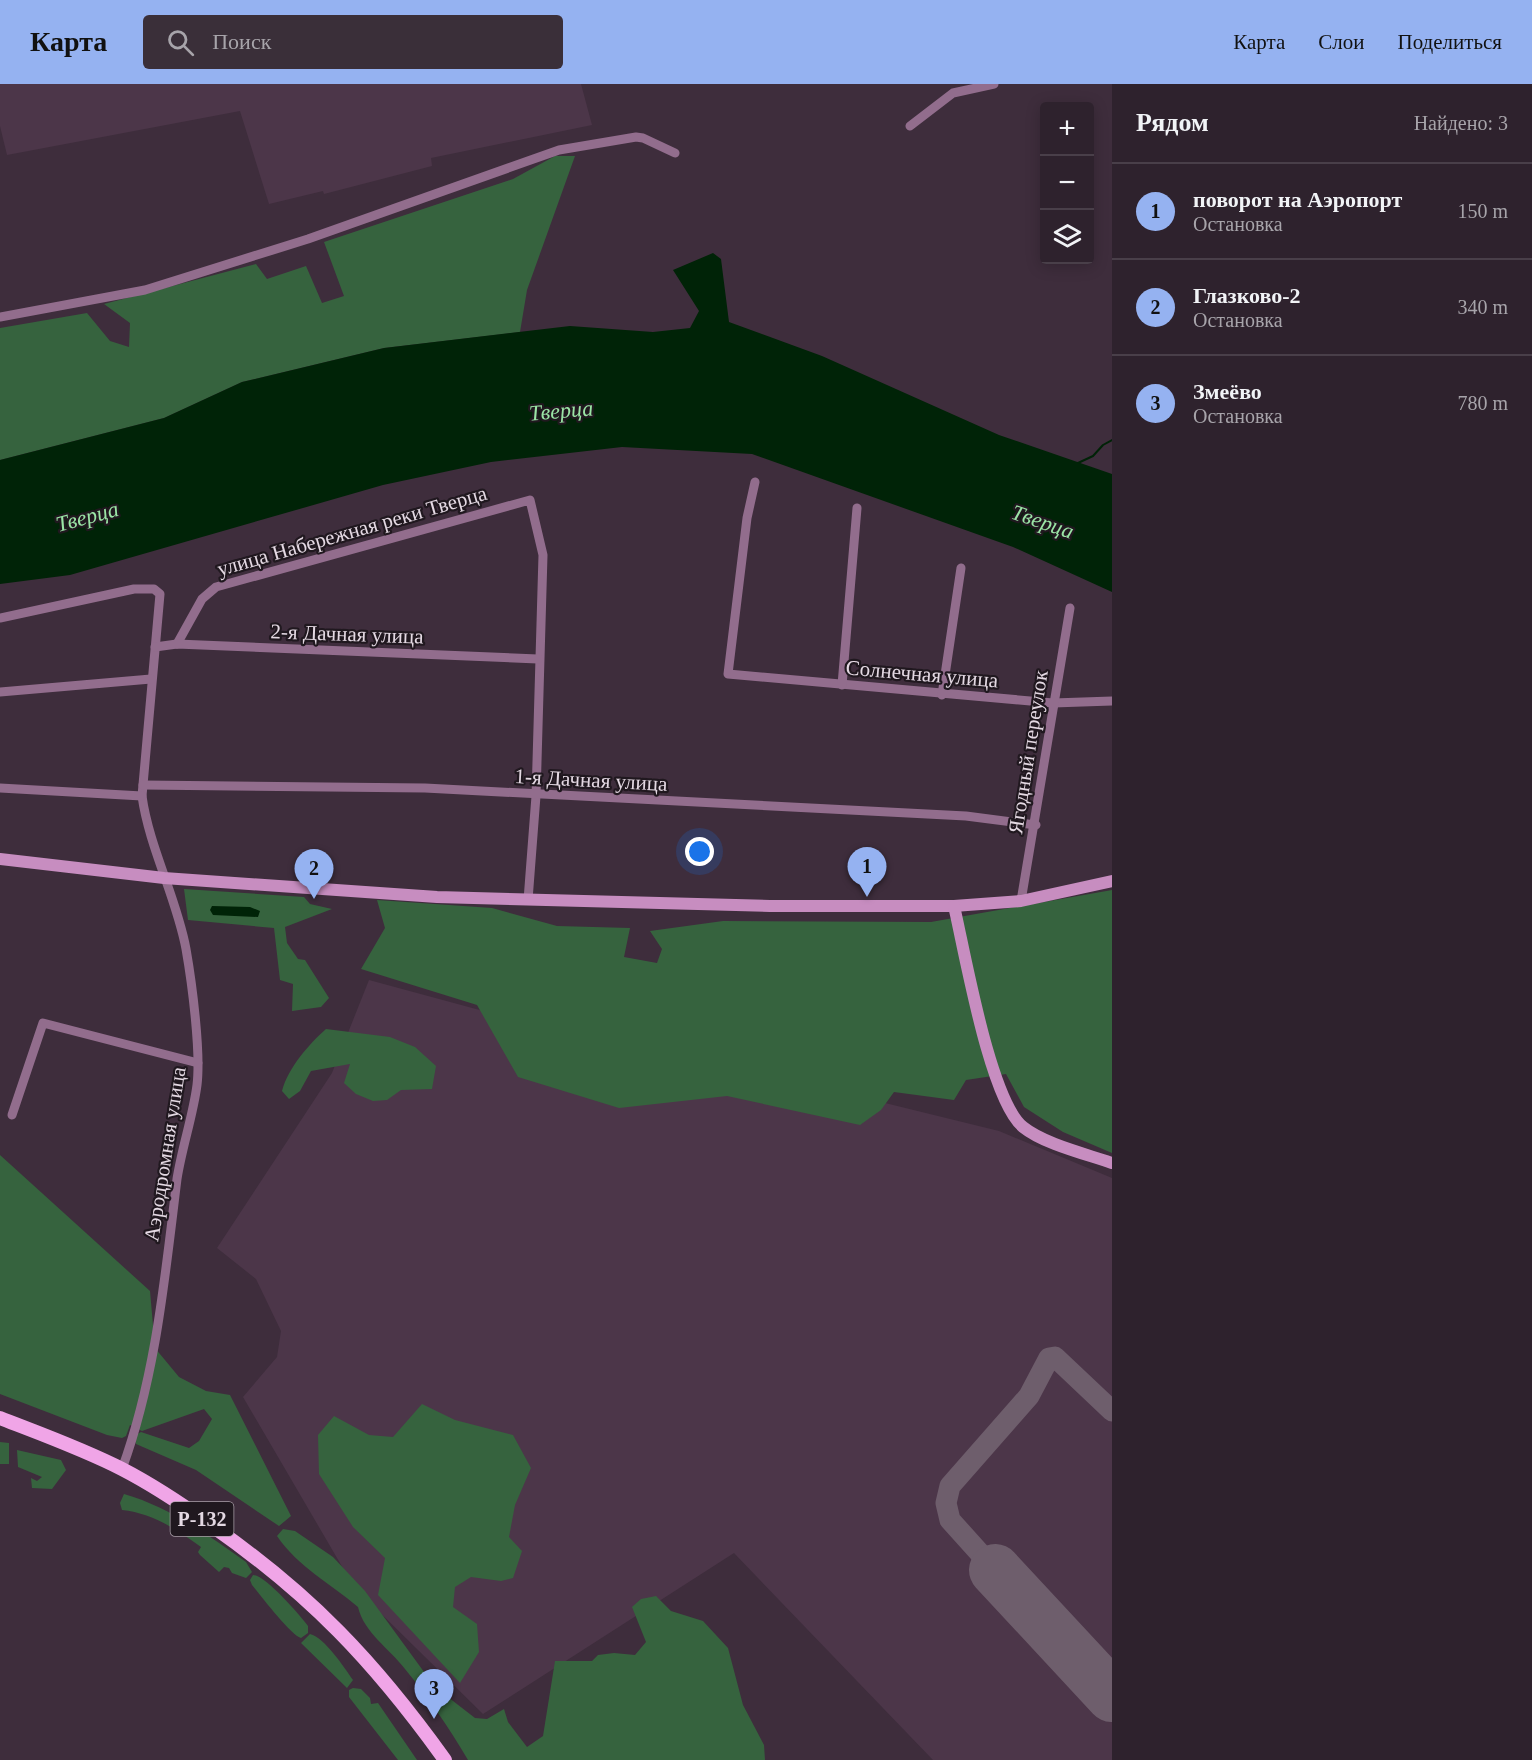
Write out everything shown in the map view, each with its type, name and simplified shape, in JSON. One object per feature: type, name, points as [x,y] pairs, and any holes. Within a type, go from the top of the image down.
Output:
[{"type":"main road","points":[[0,859],[164,878],[437,897],[792,907],[954,906],[1021,901],[1112,881]]},
{"type":"main road","points":[[954,906],[995,1078],[1008,1109],[1022,1127],[1034,1134],[1112,1164]]},
{"type":"main road","name":"Р-132","points":[[0,1418],[122,1469],[233,1540],[302,1594],[371,1664],[445,1760]]},
{"type":"street","points":[[910,126],[953,93],[994,84]]},
{"type":"street","points":[[0,317],[145,290],[308,239],[559,150],[636,137],[675,153]]},
{"type":"street","name":"Солнечная улица","points":[[755,482],[747,518],[728,674],[942,695],[1053,703],[1112,701]]},
{"type":"street","name":"улица Набережная реки Тверца","points":[[177,644],[197,607],[216,587],[530,500],[543,555],[538,659]]},
{"type":"street","points":[[842,685],[857,508]]},
{"type":"street","points":[[942,695],[961,568]]},
{"type":"street","name":"Аэродромная улица","points":[[0,618],[134,589],[154,589],[160,594],[142,796],[145,817],[158,850],[164,878],[186,947],[198,1063],[197,1084],[178,1177],[156,1329],[133,1439],[122,1469]]},
{"type":"street","name":"Ягодный переулок","points":[[1021,901],[1036,825],[1053,703],[1070,608]]},
{"type":"street","name":"2-я Дачная улица","points":[[155,646],[177,644],[538,659]]},
{"type":"street","points":[[528,900],[536,796],[538,659]]},
{"type":"street","points":[[0,692],[151,680]]},
{"type":"street","name":"1-я Дачная улица","points":[[143,785],[425,788],[536,796],[966,816],[1036,825]]},
{"type":"street","points":[[0,788],[142,796]]},
{"type":"street","points":[[12,1115],[43,1023],[198,1063]]},
{"type":"shaded area","points":[[0,84],[581,84],[592,125],[431,158],[432,166],[324,194],[323,191],[269,204],[240,111],[7,155],[0,126]]},
{"type":"shaded area","points":[[555,156],[575,156],[527,290],[520,332],[384,348],[242,382],[164,418],[0,460],[0,328],[87,313],[110,341],[129,347],[130,323],[104,304],[256,264],[267,279],[306,266],[322,303],[344,296],[324,242],[513,179]]},
{"type":"shaded area","points":[[184,889],[304,897],[310,904],[332,909],[285,927],[287,943],[298,959],[305,960],[329,998],[321,1007],[292,1011],[293,984],[280,980],[274,928],[188,920]]},
{"type":"shaded area","points":[[1112,890],[1112,1153],[1063,1132],[1024,1107],[1006,1074],[966,1080],[954,1100],[894,1092],[881,1110],[860,1125],[727,1096],[619,1108],[518,1077],[477,1005],[361,969],[385,928],[377,900],[492,908],[557,926],[630,928],[624,957],[657,963],[662,949],[650,931],[723,921],[931,922]]},
{"type":"shaded area","points":[[369,980],[546,1028],[824,1088],[999,1131],[1112,1178],[1112,1760],[933,1760],[734,1553],[483,1714],[354,1587],[243,1397],[277,1357],[281,1331],[256,1279],[217,1248],[332,1073]]},
{"type":"shaded area","points":[[326,1029],[390,1037],[415,1047],[436,1066],[432,1089],[401,1090],[387,1100],[373,1101],[356,1094],[344,1083],[350,1064],[311,1071],[300,1091],[289,1099],[282,1091],[289,1074],[306,1049]]},
{"type":"shaded area","points":[[0,1155],[150,1291],[155,1348],[179,1377],[206,1391],[230,1395],[291,1516],[279,1526],[196,1470],[136,1444],[134,1436],[141,1432],[189,1448],[199,1441],[212,1419],[204,1409],[142,1431],[130,1425],[126,1436],[122,1438],[107,1435],[0,1394]]},
{"type":"shaded area","points":[[422,1404],[455,1420],[513,1435],[531,1468],[515,1505],[509,1537],[522,1551],[513,1578],[501,1581],[471,1577],[455,1587],[453,1607],[477,1624],[479,1652],[460,1683],[378,1595],[385,1558],[353,1527],[319,1474],[318,1435],[334,1416],[369,1435],[393,1437]]},
{"type":"shaded area","points":[[0,1442],[9,1443],[9,1464],[0,1464]]},
{"type":"shaded area","points":[[17,1450],[61,1460],[66,1470],[52,1489],[32,1488],[31,1478],[37,1481],[42,1477],[18,1467]]},
{"type":"shaded area","points":[[124,1494],[156,1506],[188,1523],[246,1562],[252,1572],[246,1578],[232,1573],[229,1568],[224,1567],[219,1572],[200,1555],[198,1552],[201,1547],[183,1534],[144,1515],[122,1510],[120,1503]]},
{"type":"shaded area","points":[[283,1529],[295,1531],[333,1557],[365,1591],[435,1687],[475,1718],[487,1719],[504,1709],[508,1722],[527,1747],[543,1736],[555,1661],[592,1661],[598,1655],[614,1653],[635,1655],[646,1642],[632,1607],[641,1599],[656,1596],[671,1611],[703,1621],[728,1648],[743,1705],[764,1745],[765,1760],[468,1760],[422,1691],[366,1625],[358,1607],[315,1574],[285,1547],[277,1536]]},
{"type":"shaded area","points":[[253,1575],[274,1588],[308,1626],[308,1633],[301,1638],[283,1623],[252,1585],[250,1580]]},
{"type":"shaded area","points":[[310,1634],[328,1647],[353,1680],[347,1688],[301,1643]]},
{"type":"shaded area","points":[[361,1689],[370,1698],[371,1704],[378,1703],[417,1760],[398,1760],[349,1697],[349,1690]]},
{"type":"water","name":"Тверца","points":[[713,253],[721,259],[729,322],[822,356],[999,435],[1112,474],[1112,592],[1013,547],[752,454],[622,447],[491,462],[383,485],[70,575],[0,584],[0,460],[164,418],[242,382],[384,348],[570,326],[653,332],[690,328],[699,311],[673,270]]},
{"type":"water","points":[[212,906],[250,907],[260,911],[258,917],[213,915],[210,910]]},
{"type":"waterway","points":[[1078,463],[1093,456],[1103,445],[1112,440]]},
{"type":"taxiway","points":[[995,1570],[950,1520],[946,1503],[950,1486],[1029,1396],[1049,1358],[1055,1357],[1112,1411]]},
{"type":"runway","points":[[995,1570],[1112,1696]]},
{"type":"place","name":"поворот на Аэропорт","points":[[867,897]]},
{"type":"place","name":"Глазково-2","points":[[314,899]]},
{"type":"place","name":"Змеёво","points":[[434,1719]]}]
